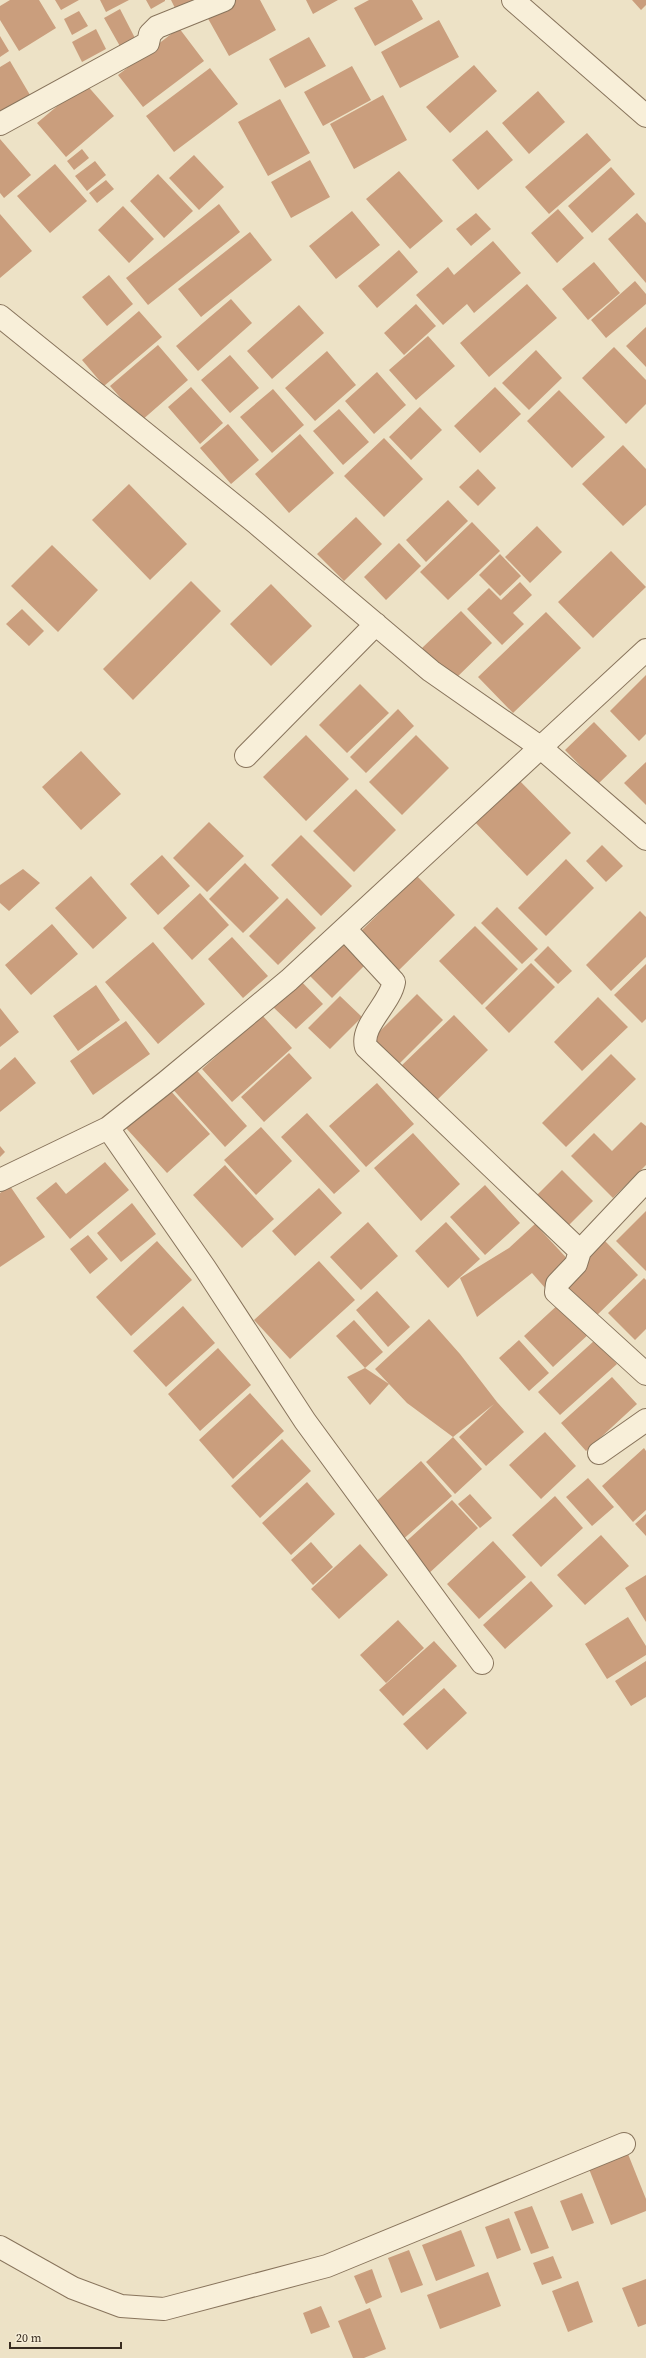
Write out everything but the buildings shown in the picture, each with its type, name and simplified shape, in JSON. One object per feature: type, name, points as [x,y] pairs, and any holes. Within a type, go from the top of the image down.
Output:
[{"type":"street","points":[[0,124],[148,42],[150,34],[157,27],[224,0]]},
{"type":"street","points":[[513,0],[646,116]]},
{"type":"street","points":[[0,316],[256,524],[431,671],[540,747],[646,839]]},
{"type":"street","points":[[246,756],[376,624]]},
{"type":"street","points":[[0,1180],[108,1128],[289,980],[646,650]]},
{"type":"street","points":[[345,929],[394,982],[392,992],[366,1031],[364,1039],[366,1047],[580,1251]]},
{"type":"street","points":[[108,1128],[205,1268],[305,1421],[482,1663]]},
{"type":"street","points":[[646,1181],[580,1251],[576,1264],[557,1284],[556,1292],[646,1374]]},
{"type":"street","points":[[599,1453],[646,1420]]},
{"type":"street","points":[[0,2247],[73,2288],[121,2306],[164,2310],[327,2266],[624,2144]]}]
